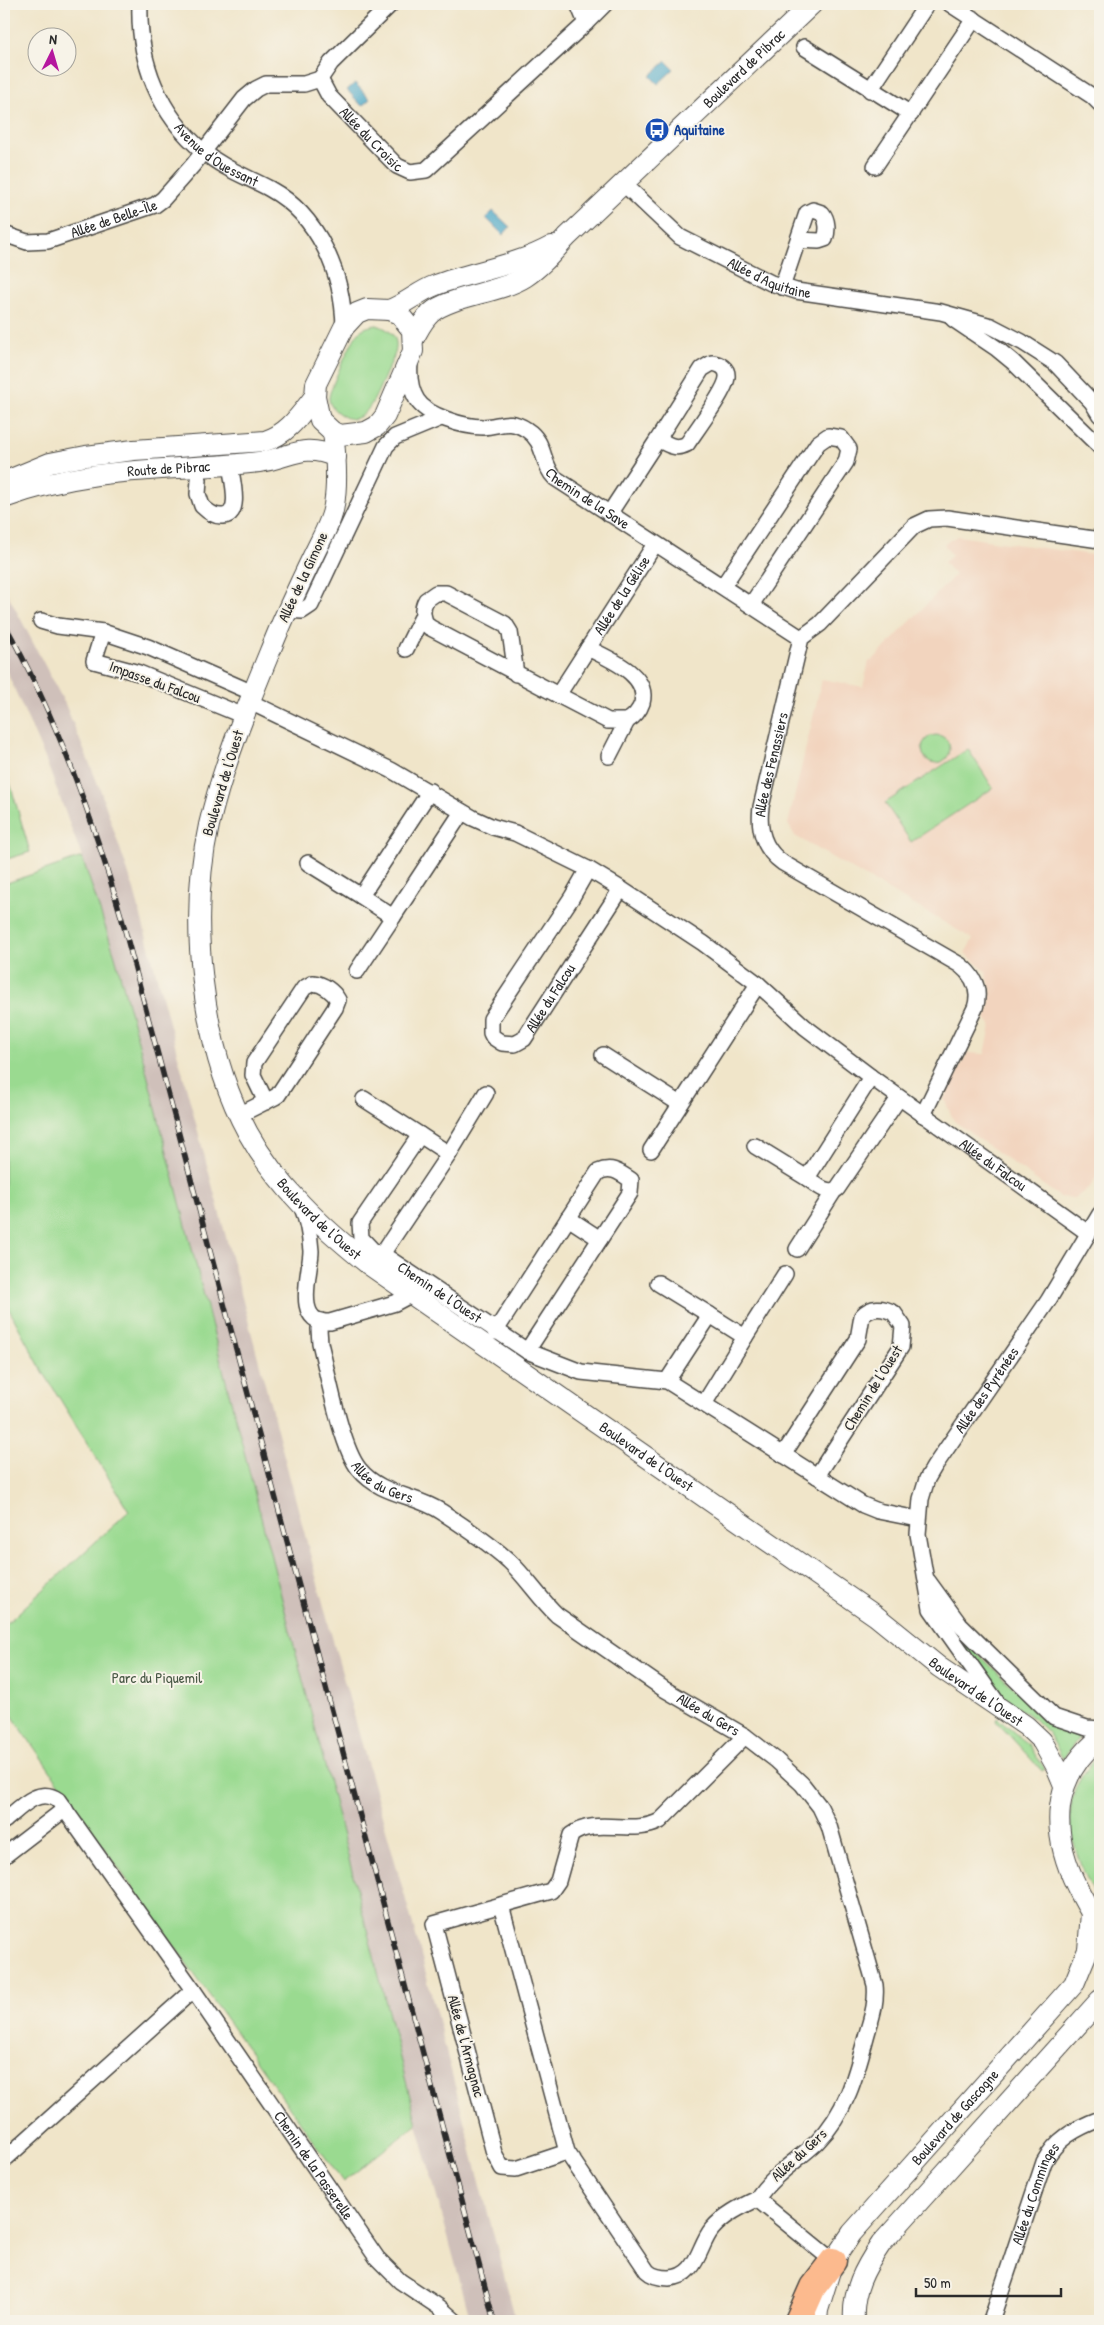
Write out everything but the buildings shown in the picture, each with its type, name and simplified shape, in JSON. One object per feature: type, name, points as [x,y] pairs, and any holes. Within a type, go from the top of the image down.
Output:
[{"type":"highway","points":[[798,2321],[813,2287],[833,2261]]},
{"type":"street","name":"Avenue d'Ouessant","points":[[140,4],[142,45],[154,85],[164,106],[174,121],[204,152],[227,168],[272,190],[292,205],[307,220],[319,238],[338,280],[344,327]]},
{"type":"street","points":[[204,152],[244,99],[259,87],[266,84],[304,84],[320,80],[331,63],[391,4]]},
{"type":"street","points":[[578,4],[586,23]]},
{"type":"street","name":"Allée du Croisic","points":[[320,80],[329,96],[397,166],[414,172],[426,170],[605,4]]},
{"type":"street","name":"Boulevard de Pibrac","points":[[414,338],[424,320],[433,311],[445,305],[509,285],[524,278],[542,264],[567,237],[812,4]]},
{"type":"street","points":[[870,90],[926,4]]},
{"type":"street","points":[[958,6],[974,19],[1092,96],[1100,104]]},
{"type":"street","points":[[876,166],[974,19]]},
{"type":"street","points":[[804,48],[910,114]]},
{"type":"street","name":"Allée de Belle-Île","points":[[4,234],[27,242],[48,242],[146,209],[162,200],[204,152]]},
{"type":"street","name":"Allée d'Aquitaine","points":[[624,184],[680,237],[782,287],[808,293],[941,312],[973,320],[1022,342],[1055,364],[1092,402],[1100,415]]},
{"type":"street","name":"Boulevard de Pibrac","points":[[389,310],[406,304],[436,285],[518,261],[543,251],[567,237]]},
{"type":"street","points":[[782,287],[798,240]]},
{"type":"street","name":"Avenue d'Ouessant","points":[[338,280],[355,300],[367,309]]},
{"type":"street","points":[[367,309],[389,310],[398,314],[407,322],[414,338],[410,361],[385,416],[377,426],[366,432],[350,435],[330,430],[320,420],[316,409],[316,384],[344,327],[357,313],[367,309]]},
{"type":"street","name":"Allée d'Aquitaine","points":[[941,312],[996,348],[1100,447]]},
{"type":"street","name":"Chemin de la Save","points":[[410,361],[411,383],[418,402],[441,418],[458,423],[484,427],[508,423],[527,430],[539,442],[549,470],[555,478],[801,638]]},
{"type":"street","points":[[609,514],[702,369],[712,363],[724,367],[727,372],[725,384],[687,444],[681,447],[671,446],[658,439]]},
{"type":"street","name":"Route de Pibrac","points":[[4,482],[50,463],[86,456],[134,450],[265,441],[275,438],[288,428],[315,396]]},
{"type":"street","points":[[287,610],[302,611],[311,605],[386,446],[395,437],[441,418]]},
{"type":"street","name":"Route de Pibrac","points":[[4,498],[54,483],[102,473],[272,460],[293,452],[303,442],[330,430]]},
{"type":"street","name":"Allée de la Gimone","points":[[249,704],[287,610],[334,506],[336,457],[330,430]]},
{"type":"street","points":[[723,586],[818,443],[828,436],[841,438],[849,449],[846,462],[751,606]]},
{"type":"street","points":[[293,452],[311,450],[336,457]]},
{"type":"street","points":[[199,480],[198,494],[202,506],[216,515],[228,515],[232,512],[235,502],[230,464]]},
{"type":"street","points":[[801,638],[820,624],[906,535],[924,521],[947,518],[1100,540]]},
{"type":"street","name":"Allée de la Gélise","points":[[558,696],[655,544]]},
{"type":"street","points":[[406,649],[423,615],[426,600],[433,594],[443,592],[501,621],[510,632],[516,674]]},
{"type":"street","points":[[423,615],[429,627],[558,696],[608,721],[627,721]]},
{"type":"street","name":"Impasse du Falcou","points":[[41,621],[58,626],[102,632],[173,657],[249,704]]},
{"type":"street","name":"Impasse du Falcou","points":[[102,632],[94,661],[249,704]]},
{"type":"street","name":"Allée des Fenassiers","points":[[801,638],[761,807],[761,832],[770,851],[783,863],[960,965],[973,977],[977,988],[976,1003],[922,1115]]},
{"type":"street","name":"Allée de la Gélise","points":[[588,648],[630,673],[640,685],[643,698],[641,707],[627,721],[609,756]]},
{"type":"street","name":"Allée du Falcou","points":[[249,704],[391,770],[485,824],[515,833],[588,869],[621,889],[703,943],[758,984],[805,1027],[871,1077],[1088,1233]]},
{"type":"street","name":"Boulevard de l'Ouest","points":[[249,704],[223,776],[209,825],[202,865],[199,921],[200,963],[217,1056],[228,1090],[239,1115],[249,1135],[267,1162],[300,1204],[334,1237],[375,1258]]},
{"type":"street","points":[[361,896],[430,791]]},
{"type":"street","points":[[358,971],[462,812]]},
{"type":"street","points":[[308,863],[393,917]]},
{"type":"street","name":"Allée du Falcou","points":[[588,869],[572,897],[491,1019],[491,1033],[497,1040],[514,1044],[524,1039],[621,889]]},
{"type":"street","points":[[239,1115],[266,1102],[275,1097],[281,1091],[338,1004],[337,997],[323,986],[313,983],[304,988],[254,1062],[253,1075],[266,1102]]},
{"type":"street","points":[[651,1150],[758,984]]},
{"type":"street","points":[[603,1055],[680,1104]]},
{"type":"street","points":[[807,1178],[871,1077]]},
{"type":"street","name":"Boulevard de l'Ouest","points":[[375,1258],[449,1154],[486,1093]]},
{"type":"street","points":[[797,1249],[834,1191],[842,1185],[899,1098]]},
{"type":"street","points":[[364,1099],[449,1154]]},
{"type":"street","name":"Boulevard de l'Ouest","points":[[420,1135],[360,1223],[361,1238],[375,1258],[410,1295],[507,1350],[876,1616],[940,1667],[1001,1708],[1042,1741],[1064,1785]]},
{"type":"street","points":[[756,1146],[824,1190],[834,1191]]},
{"type":"street","points":[[495,1332],[598,1172],[607,1168],[616,1170],[631,1180],[630,1193],[527,1351]]},
{"type":"street","points":[[300,1204],[305,1215],[311,1250],[306,1285],[308,1307],[312,1315],[321,1321],[330,1322],[386,1305],[410,1295]]},
{"type":"street","name":"Allée des Pyrénées","points":[[1001,1708],[931,1609],[926,1578],[919,1553],[918,1519],[924,1489],[934,1466],[1048,1301],[1100,1214]]},
{"type":"street","points":[[568,1218],[600,1240]]},
{"type":"street","name":"Chemin de l'Ouest","points":[[375,1258],[495,1332],[507,1350],[527,1351],[581,1372],[667,1382],[863,1504],[878,1511],[918,1519]]},
{"type":"street","points":[[704,1404],[785,1274]]},
{"type":"street","points":[[658,1283],[745,1337]]},
{"type":"street","name":"Chemin de l'Ouest","points":[[783,1455],[858,1339],[862,1316],[876,1308],[894,1313],[903,1326],[901,1347],[817,1476]]},
{"type":"street","points":[[667,1382],[710,1315]]},
{"type":"street","name":"Allée du Gers","points":[[321,1321],[319,1329],[320,1343],[348,1450],[365,1476],[385,1490],[441,1511],[511,1563],[543,1602],[557,1614],[664,1689],[745,1736],[787,1769],[812,1796],[825,1815],[875,1984],[876,1993],[875,2004],[856,2077],[841,2111],[817,2141],[764,2187],[756,2199],[738,2208],[715,2226],[707,2236],[698,2258],[684,2273],[672,2278],[653,2275],[647,2271],[567,2152]]},
{"type":"street","name":"Allée des Pyrénées","points":[[926,1578],[960,1625],[1054,1717],[1087,1728],[1100,1729]]},
{"type":"street","name":"Allée de l'Armagnac","points":[[567,2152],[516,2169],[502,2168],[494,2153],[434,1924],[554,1889],[571,1835],[580,1829],[600,1827],[636,1828],[660,1821],[745,1736]]},
{"type":"street","points":[[1095,1919],[1071,1872],[1060,1833],[1059,1809],[1064,1785],[1081,1756],[1100,1738]]},
{"type":"street","name":"Chemin de la Passerelle","points":[[4,1821],[40,1795],[52,1795],[65,1809],[193,1990],[377,2258],[410,2290],[439,2307],[455,2321]]},
{"type":"street","points":[[4,1856],[65,1809]]},
{"type":"street","points":[[501,1905],[567,2152]]},
{"type":"street","name":"Boulevard de Gascogne","points":[[817,2321],[818,2310],[833,2261],[852,2233],[1074,1984],[1088,1950],[1095,1919]]},
{"type":"street","points":[[4,2160],[193,1990]]},
{"type":"street","name":"Boulevard de Gascogne","points":[[854,2321],[854,2295],[864,2270],[881,2244],[1100,2000]]},
{"type":"street","name":"Allée du Comminges","points":[[991,2321],[1044,2162],[1052,2149],[1065,2136],[1084,2125],[1100,2119]]},
{"type":"street","points":[[756,2199],[833,2261]]},
{"type":"shaded area","points":[[957,536],[1100,556],[1100,1171],[1090,1187],[1075,1198],[1060,1197],[954,1121],[944,1099],[967,1053],[985,1054],[991,1026],[985,1018],[989,1009],[991,991],[986,972],[965,953],[973,939],[795,836],[788,824],[822,679],[863,687],[869,661],[872,661],[955,575],[944,562],[952,556],[944,544]]},
{"type":"shaded area","points":[[4,587],[65,704],[100,789],[134,890],[336,1652],[418,1943],[516,2321],[471,2321],[417,2124],[115,956],[82,857],[45,758],[6,670]]},
{"type":"green space","points":[[377,325],[386,329],[393,336],[396,342],[394,356],[367,411],[354,419],[345,417],[330,404],[330,393],[356,336],[363,329]]},
{"type":"green space","points":[[936,735],[946,739],[950,749],[946,759],[936,763],[926,759],[922,749],[926,739]]},
{"type":"green space","points":[[968,749],[993,788],[911,842],[885,803]]},
{"type":"green space","points":[[4,767],[30,852],[4,860]]},
{"type":"green space","name":"Parc du Piquemil","points":[[82,857],[115,956],[146,1070],[417,2124],[343,2182],[99,1841],[4,1704],[4,1626],[129,1511],[39,1365],[4,1300],[4,884]]},
{"type":"green space","points":[[962,1638],[1032,1704],[1063,1727],[1080,1736],[1063,1759],[1049,1734],[1034,1719],[1001,1695],[958,1641]]},
{"type":"green space","points":[[997,1718],[1028,1744],[1045,1769],[1042,1771],[996,1721]]},
{"type":"green space","points":[[1100,1753],[1100,1903],[1080,1861],[1071,1830],[1070,1815],[1072,1799],[1077,1785]]},
{"type":"water","points":[[666,61],[674,69],[658,84],[650,76]]},
{"type":"water","points":[[355,83],[370,99],[362,106],[347,90]]},
{"type":"water","points":[[493,211],[510,227],[503,235],[486,218]]},
{"type":"railway","points":[[4,623],[41,695],[57,732],[86,807],[123,923],[494,2321]]},
{"type":"place","name":"Aquitaine","points":[[657,130]]}]
